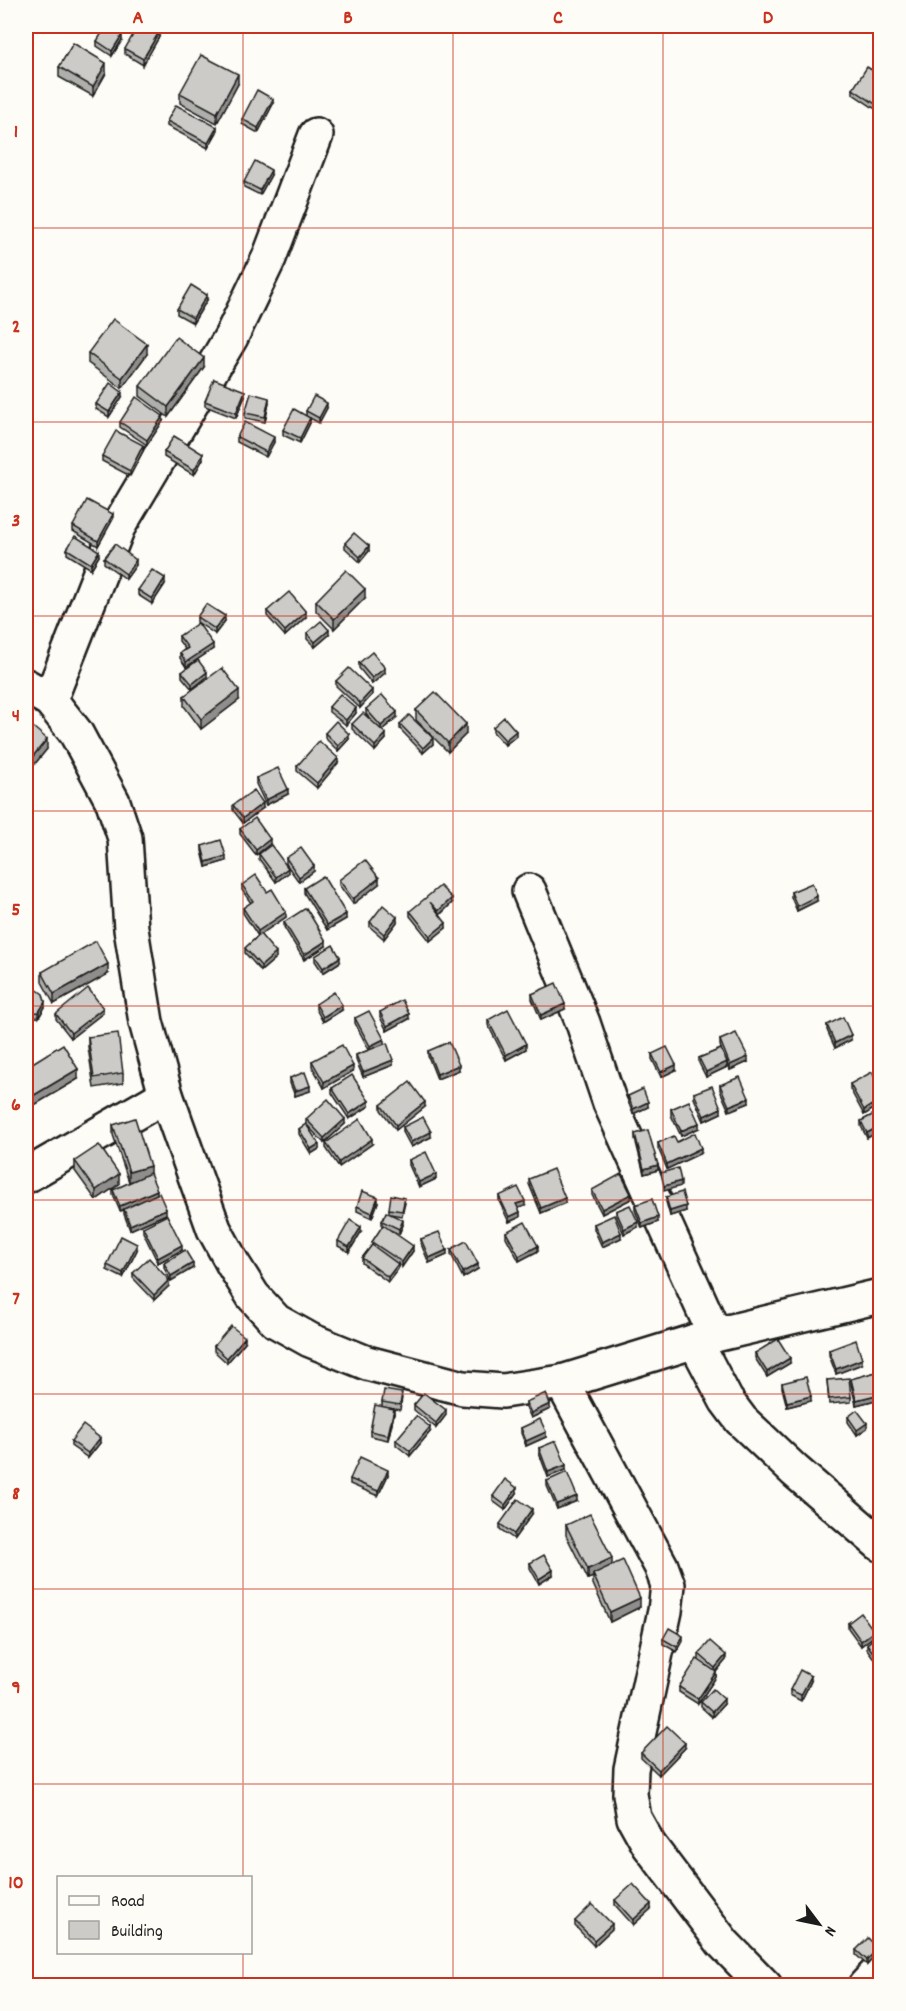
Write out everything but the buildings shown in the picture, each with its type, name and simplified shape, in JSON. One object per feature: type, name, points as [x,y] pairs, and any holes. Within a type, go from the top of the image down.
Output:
[{"type":"street","points":[[316,135],[269,258],[231,337],[118,527],[38,693],[76,733],[113,802],[125,838],[131,929],[146,1022],[166,1095],[214,1228],[253,1296],[276,1321],[310,1340],[367,1363],[463,1388],[503,1391],[562,1382],[705,1338],[880,1296]]},
{"type":"street","points":[[529,891],[583,1023],[610,1103],[705,1338],[726,1400],[741,1420],[795,1471],[880,1544]]},
{"type":"street","points":[[26,1176],[166,1095]]},
{"type":"street","points":[[562,1382],[661,1566],[668,1585],[665,1611],[631,1769],[630,1794],[634,1818],[649,1845],[723,1943],[765,1986]]},
{"type":"street","points":[[865,1986],[880,1970]]}]
